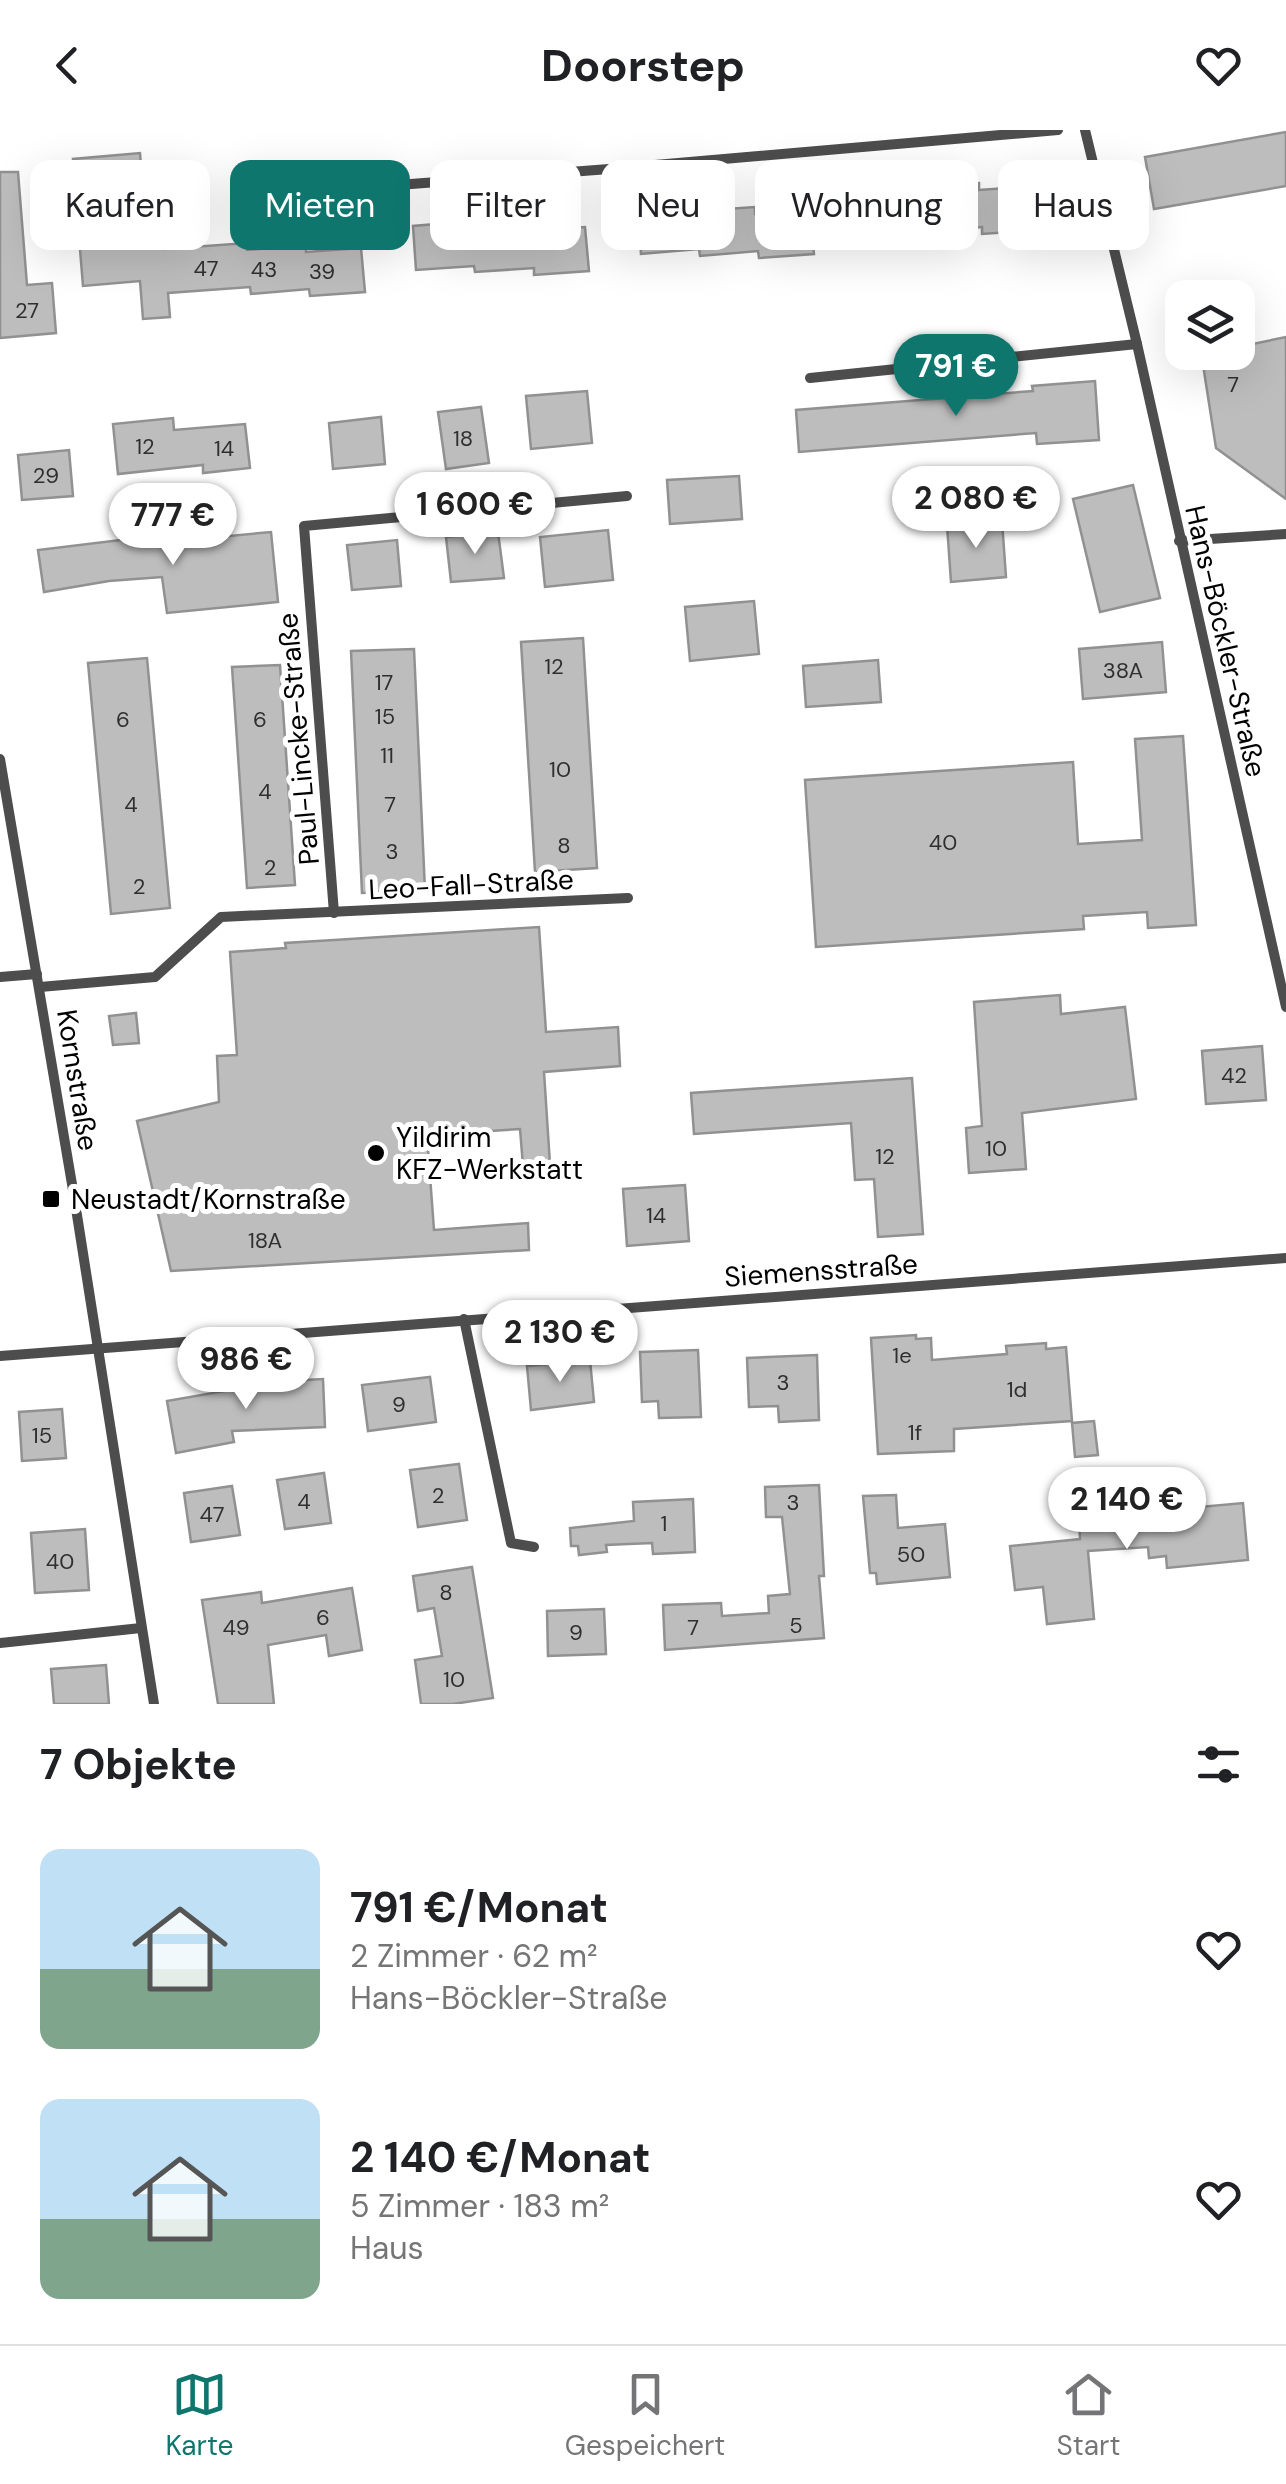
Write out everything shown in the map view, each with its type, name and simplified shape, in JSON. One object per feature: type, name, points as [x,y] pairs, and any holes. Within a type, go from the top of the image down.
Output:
[{"type":"street","points":[[410,185],[1058,130]]},
{"type":"street","name":"Hans-Böckler-Straße","points":[[1085,130],[1286,1006]]},
{"type":"street","points":[[810,378],[1137,344]]},
{"type":"street","name":"Paul-Lincke-Straße","points":[[334,913],[304,526],[627,496]]},
{"type":"street","points":[[1179,541],[1286,534]]},
{"type":"street","name":"Kornstraße","points":[[0,759],[154,1704]]},
{"type":"street","name":"Leo-Fall-Straße","points":[[40,987],[155,977],[221,917],[628,898]]},
{"type":"street","points":[[0,977],[37,974]]},
{"type":"street","name":"Siemensstraße","points":[[0,1356],[1286,1258]]},
{"type":"street","points":[[464,1320],[511,1543],[534,1547]]},
{"type":"street","points":[[0,1643],[141,1628]]},
{"type":"building","points":[[1286,132],[1286,186],[1154,209],[1149,160],[1145,157]]},
{"type":"building","points":[[140,153],[141,160],[73,160]]},
{"type":"building","points":[[0,172],[18,172],[27,285],[52,283],[56,333],[0,338]]},
{"type":"building","points":[[978,183],[979,190],[998,189],[998,233],[982,234],[982,227],[978,227]]},
{"type":"building","points":[[755,207],[755,250],[814,250],[814,254],[759,258],[758,251],[700,256],[699,250],[735,250],[735,208]]},
{"type":"building","points":[[430,225],[430,250],[581,250],[581,227],[585,227],[589,271],[534,275],[534,268],[475,272],[474,266],[416,270],[413,226]]},
{"type":"building","points":[[230,244],[230,250],[361,250],[365,292],[310,296],[309,289],[251,294],[250,287],[168,293],[170,317],[143,319],[140,281],[83,286],[80,250],[210,250],[210,246]]},
{"type":"building","points":[[641,250],[687,250],[641,254]]},
{"type":"building","points":[[1286,337],[1286,499],[1216,448],[1204,370],[1255,370],[1255,343]]},
{"type":"building","points":[[1095,381],[1099,440],[1037,444],[1036,433],[799,452],[796,410],[1033,391],[1032,386]]},
{"type":"building","points":[[587,391],[592,443],[531,449],[526,396]]},
{"type":"building","points":[[481,407],[489,463],[446,469],[438,412]]},
{"type":"building","points":[[381,417],[385,464],[333,469],[329,423]]},
{"type":"building","points":[[173,418],[174,430],[245,424],[250,468],[203,473],[203,465],[118,474],[113,424]]},
{"type":"building","points":[[69,450],[73,496],[22,500],[18,455]]},
{"type":"building","points":[[739,476],[742,519],[670,524],[667,480]]},
{"type":"building","points":[[1133,485],[1160,598],[1100,612],[1073,499]]},
{"type":"building","points":[[1002,521],[1006,577],[951,582],[947,525]]},
{"type":"building","points":[[608,530],[613,580],[545,587],[540,537]]},
{"type":"building","points":[[187,532],[187,540],[271,532],[278,602],[167,613],[162,577],[44,592],[38,550]]},
{"type":"building","points":[[498,532],[504,578],[451,582],[446,537]]},
{"type":"building","points":[[397,540],[401,586],[352,590],[347,545]]},
{"type":"building","points":[[754,601],[759,654],[690,661],[685,607]]},
{"type":"building","points":[[583,638],[597,868],[535,872],[521,642]]},
{"type":"building","points":[[1162,642],[1166,692],[1083,699],[1079,649]]},
{"type":"building","points":[[414,649],[425,890],[362,893],[351,651]]},
{"type":"building","points":[[147,658],[170,908],[111,914],[88,663]]},
{"type":"building","points":[[878,660],[881,702],[806,707],[803,666]]},
{"type":"building","points":[[280,665],[295,885],[247,888],[232,667]]},
{"type":"building","points":[[1183,736],[1196,925],[1148,928],[1147,912],[1083,916],[1084,929],[816,947],[805,780],[1073,762],[1078,844],[1142,840],[1135,739]]},
{"type":"building","points":[[539,927],[546,1032],[618,1027],[620,1066],[544,1072],[550,1164],[523,1166],[520,1129],[427,1135],[434,1230],[528,1223],[529,1250],[171,1271],[137,1121],[219,1102],[217,1056],[237,1055],[230,952],[286,948],[285,943]]},
{"type":"building","points":[[1060,995],[1061,1014],[1125,1007],[1136,1099],[1022,1113],[1026,1169],[969,1173],[966,1128],[982,1126],[974,1002]]},
{"type":"building","points":[[136,1013],[139,1043],[113,1045],[109,1016]]},
{"type":"building","points":[[1262,1046],[1266,1100],[1206,1104],[1202,1051]]},
{"type":"building","points":[[912,1078],[923,1234],[878,1237],[874,1179],[855,1180],[851,1123],[694,1134],[691,1093]]},
{"type":"building","points":[[685,1185],[689,1241],[627,1246],[623,1189]]},
{"type":"building","points":[[916,1335],[916,1339],[931,1338],[932,1360],[1007,1354],[1006,1346],[1046,1343],[1046,1349],[1066,1347],[1072,1421],[954,1429],[954,1451],[878,1454],[871,1338]]},
{"type":"building","points":[[698,1350],[701,1417],[659,1418],[658,1401],[642,1402],[640,1352]]},
{"type":"building","points":[[817,1355],[819,1420],[779,1422],[778,1406],[749,1407],[747,1358]]},
{"type":"building","points":[[590,1360],[594,1402],[531,1410],[527,1366]]},
{"type":"building","points":[[430,1377],[436,1422],[368,1431],[362,1385]]},
{"type":"building","points":[[323,1379],[325,1427],[232,1431],[234,1442],[176,1453],[167,1401],[264,1382]]},
{"type":"building","points":[[62,1409],[66,1458],[22,1461],[19,1412]]},
{"type":"building","points":[[1094,1421],[1098,1455],[1075,1457],[1072,1423]]},
{"type":"building","points":[[459,1464],[467,1520],[418,1527],[410,1470]]},
{"type":"building","points":[[324,1473],[331,1523],[285,1529],[277,1480]]},
{"type":"building","points":[[819,1485],[824,1638],[665,1650],[663,1605],[721,1603],[722,1616],[769,1613],[768,1596],[790,1594],[782,1517],[766,1517],[765,1487]]},
{"type":"building","points":[[232,1486],[240,1535],[191,1542],[184,1493]]},
{"type":"building","points":[[896,1495],[898,1528],[945,1524],[950,1577],[877,1584],[876,1573],[870,1573],[863,1496]]},
{"type":"building","points":[[693,1499],[695,1552],[653,1554],[652,1543],[606,1545],[607,1552],[579,1555],[578,1546],[571,1546],[570,1528],[634,1521],[633,1502]]},
{"type":"building","points":[[1243,1503],[1248,1560],[1167,1568],[1166,1556],[1149,1558],[1148,1547],[1088,1551],[1094,1619],[1047,1624],[1043,1587],[1015,1590],[1010,1546],[1080,1539],[1079,1518]]},
{"type":"building","points":[[85,1529],[89,1590],[35,1593],[31,1533]]},
{"type":"building","points":[[472,1567],[493,1698],[421,1704],[415,1660],[442,1656],[434,1608],[418,1611],[413,1576]]},
{"type":"building","points":[[352,1588],[362,1650],[329,1656],[326,1635],[268,1645],[274,1704],[218,1704],[202,1600],[261,1592],[262,1603]]},
{"type":"building","points":[[604,1609],[606,1654],[548,1656],[547,1611]]},
{"type":"building","points":[[106,1665],[109,1704],[54,1704],[51,1669]]},
{"type":"place","name":"Yildirim KFZ-Werkstatt","points":[[376,1153]]},
{"type":"place","name":"Neustadt/Kornstraße","points":[[51,1199]]}]
